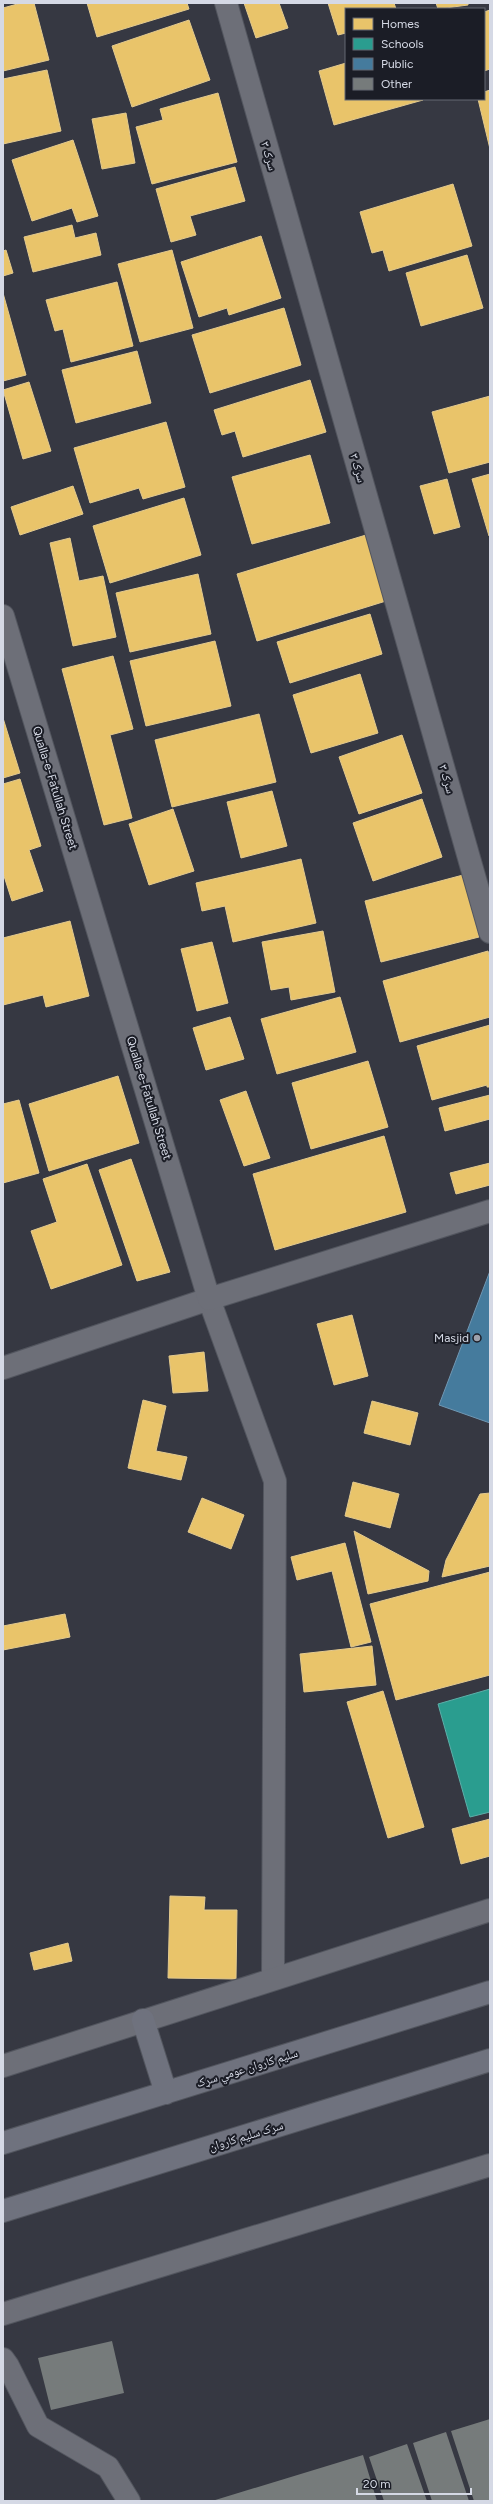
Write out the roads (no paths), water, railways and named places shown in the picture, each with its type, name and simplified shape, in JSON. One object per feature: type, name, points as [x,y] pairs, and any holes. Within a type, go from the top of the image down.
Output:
[{"type":"main road","name":"سلیم کاروان عومي سړک","points":[[3,2143],[490,1992]]},
{"type":"main road","points":[[143,2020],[166,2093]]},
{"type":"main road","name":"سرک سلیم کاروان","points":[[3,2211],[490,2060]]},
{"type":"street","name":"سرک ۳","points":[[226,3],[490,932]]},
{"type":"street","name":"Qualla-e-Fatullah Street","points":[[3,616],[209,1299],[275,1481],[273,1978]]},
{"type":"street","points":[[3,1368],[209,1299],[490,1211]]},
{"type":"street","points":[[3,2066],[273,1978],[490,1910]]},
{"type":"street","points":[[3,2314],[490,2165]]},
{"type":"street","points":[[3,2359],[38,2426],[108,2466],[129,2501]]},
{"type":"place","name":"Masjid","points":[[477,1338]]}]
